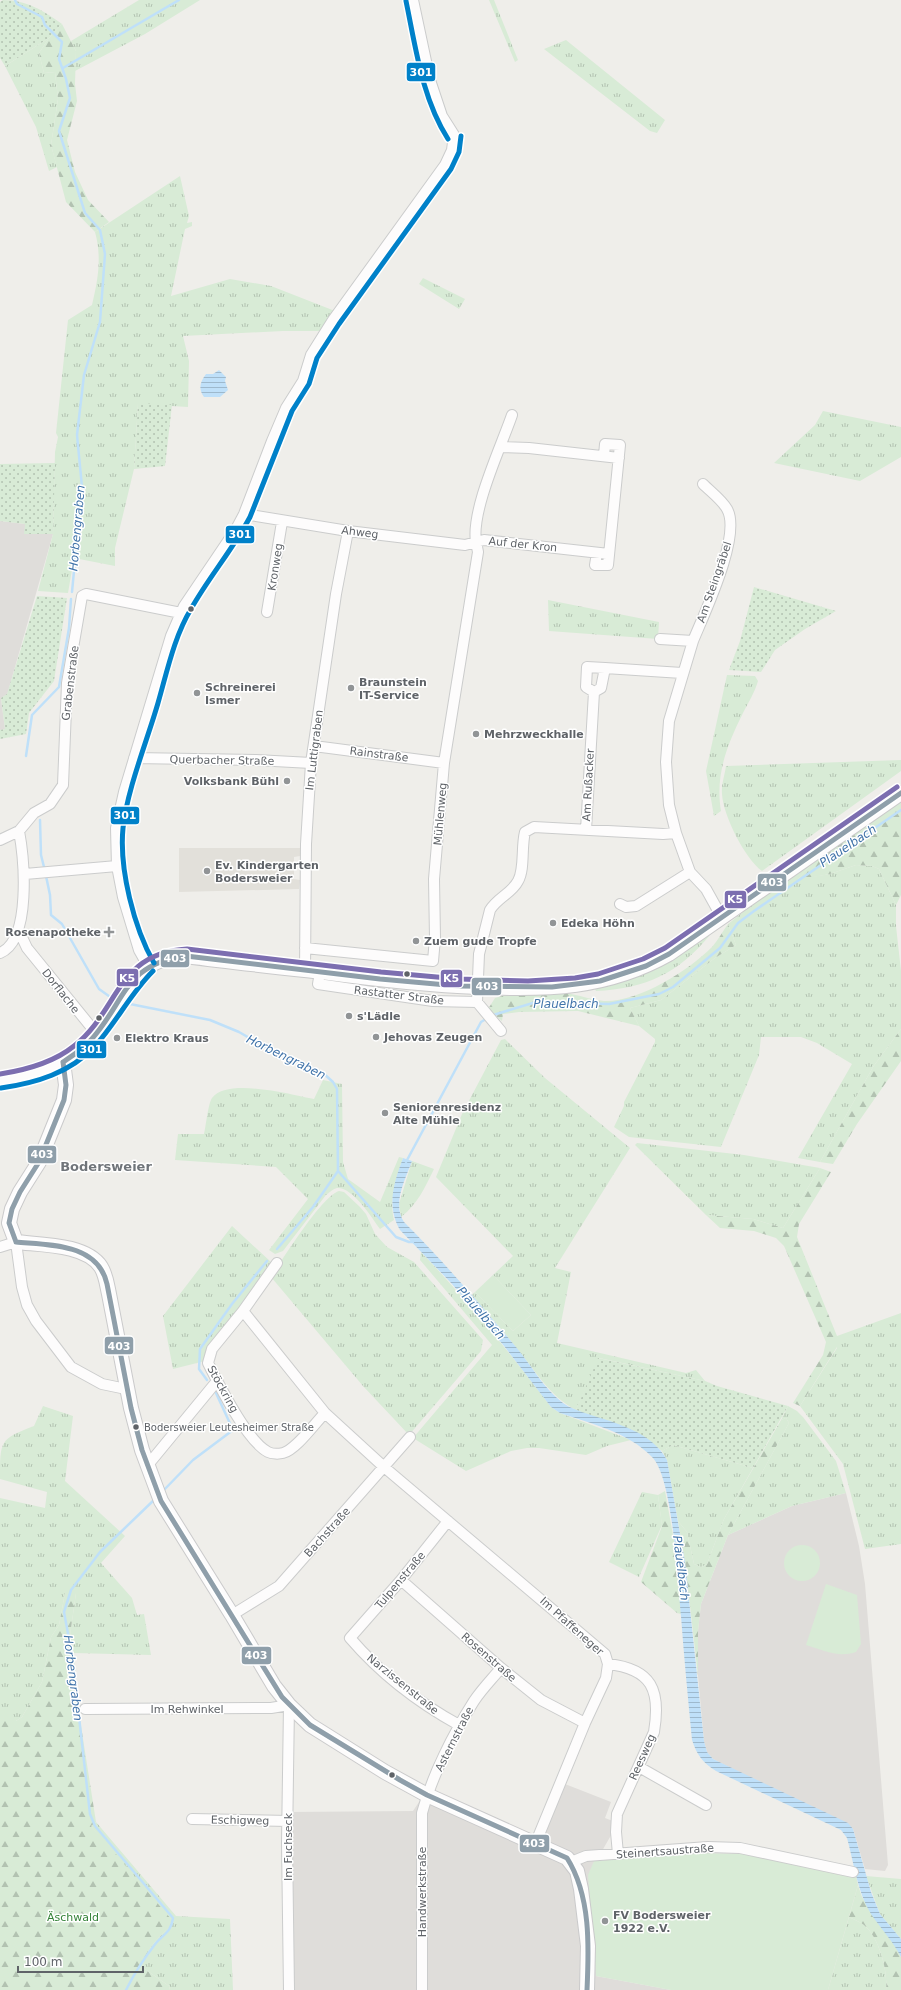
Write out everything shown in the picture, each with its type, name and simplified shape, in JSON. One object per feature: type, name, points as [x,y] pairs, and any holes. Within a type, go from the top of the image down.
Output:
[{"type":"street","points":[[148,966],[139,950],[131,928],[117,866],[116,828],[124,792],[171,636],[181,613],[244,514],[286,408],[303,381],[311,355],[333,320],[445,165],[452,150],[454,135],[442,116],[430,80],[413,0]]},
{"type":"street","name":"Auf der Kron","points":[[500,447],[529,448],[619,458],[609,554],[484,540],[476,542],[474,533],[477,512],[500,447],[512,415]]},
{"type":"street","name":"Am Steingräbel","points":[[704,484],[727,509],[731,531],[720,571],[682,673],[669,720],[666,762],[669,805],[676,833],[690,872],[706,889],[721,916]]},
{"type":"street","name":"Ahweg","points":[[244,514],[282,522],[348,531],[465,544],[476,542]]},
{"type":"street","name":"Kronweg","points":[[267,612],[282,522]]},
{"type":"street","name":"Im Luttigraben","points":[[305,970],[306,844],[311,763],[336,594],[348,531]]},
{"type":"street","name":"Mühlenweg","points":[[305,948],[432,961],[435,938],[434,879],[444,762],[478,552],[476,542]]},
{"type":"street","name":"Grabenstraße","points":[[0,840],[19,830],[34,813],[50,804],[63,785],[67,683],[82,596],[86,594],[181,613]]},
{"type":"street","points":[[660,639],[693,641]]},
{"type":"street","name":"Am Rußacker","points":[[587,667],[604,668],[601,688],[594,692],[586,687],[587,667]]},
{"type":"street","points":[[604,668],[682,673]]},
{"type":"street","name":"Am Rußacker","points":[[586,830],[594,692]]},
{"type":"street","name":"Rainstraße","points":[[314,746],[444,762]]},
{"type":"street","name":"Querbacher Straße","points":[[134,758],[256,760],[311,763]]},
{"type":"street","name":"Rastatter Straße","points":[[0,1081],[45,1071],[80,1051],[96,1033],[120,997],[148,966],[170,956],[186,956],[411,984],[529,989],[573,986],[614,977],[652,963],[669,954],[721,916],[901,793]]},
{"type":"street","name":"Am Rußacker","points":[[477,987],[479,954],[490,910],[494,903],[514,887],[519,880],[522,841],[525,832],[534,827],[663,834],[676,833]]},
{"type":"street","points":[[3,952],[19,931],[25,874],[19,830]]},
{"type":"street","points":[[25,874],[117,866]]},
{"type":"street","points":[[620,904],[626,906],[636,906],[690,872]]},
{"type":"street","name":"Dorflache","points":[[19,931],[27,948],[96,1033]]},
{"type":"street","points":[[3,952],[27,948]]},
{"type":"street","name":"Rastatter Straße","points":[[320,972],[318,984],[433,1002],[480,1006]]},
{"type":"street","points":[[477,987],[480,1006],[501,1031]]},
{"type":"street","points":[[63,1062],[66,1085],[64,1100],[39,1162],[20,1192],[12,1209],[9,1222],[16,1242],[22,1287],[27,1304],[36,1321],[71,1367],[102,1384],[126,1389]]},
{"type":"street","points":[[0,1247],[16,1242],[74,1249],[83,1252],[101,1266],[109,1294],[126,1389],[142,1450],[155,1488],[161,1501],[274,1686],[289,1705],[310,1725],[385,1772],[427,1795],[563,1855],[571,1862],[578,1875],[581,1889],[588,1946],[587,1990]]},
{"type":"street","name":"Stöckring","points":[[277,1263],[243,1312],[212,1349],[208,1363],[217,1381],[245,1427],[260,1446],[268,1452],[284,1453],[293,1448],[325,1413]]},
{"type":"street","points":[[243,1312],[325,1413],[384,1467]]},
{"type":"street","points":[[147,1466],[217,1381]]},
{"type":"street","name":"Bachstraße","points":[[232,1615],[279,1586],[410,1437]]},
{"type":"street","name":"Im Pfaffeneger","points":[[384,1467],[605,1654],[608,1664],[606,1678],[585,1723],[536,1842]]},
{"type":"street","name":"Tulpenstraße","points":[[350,1638],[401,1580],[448,1521]]},
{"type":"street","name":"Rosenstraße","points":[[401,1580],[501,1668],[540,1700],[585,1723]]},
{"type":"street","name":"Narzissenstraße","points":[[350,1638],[382,1669],[424,1703],[459,1726]]},
{"type":"street","name":"Reesweg","points":[[608,1664],[625,1666],[641,1674],[654,1689],[657,1718],[654,1732],[617,1814],[616,1832],[618,1854]]},
{"type":"street","name":"Asternstraße","points":[[427,1795],[459,1726],[474,1700],[501,1668]]},
{"type":"street","name":"Im Rehwinkel","points":[[85,1709],[271,1708],[289,1705]]},
{"type":"street","name":"Im Fuchseck","points":[[289,1705],[289,1990]]},
{"type":"street","points":[[639,1767],[706,1805]]},
{"type":"street","name":"Handwerkstraße","points":[[422,1990],[422,1813],[427,1795]]},
{"type":"street","name":"Eschigweg","points":[[192,1819],[288,1821]]},
{"type":"street","name":"Steinertsaustraße","points":[[571,1862],[586,1856],[708,1847],[740,1848],[853,1872]]},
{"type":"shaded area","points":[[0,521],[25,524],[25,533],[53,534],[7,695],[1,698],[5,729],[0,730]]},
{"type":"shaded area","points":[[179,848],[300,848],[300,856],[294,857],[294,879],[300,880],[299,889],[179,892]]},
{"type":"shaded area","points":[[846,1493],[859,1546],[865,1584],[888,1865],[885,1871],[865,1869],[853,1829],[713,1759],[707,1752],[704,1741],[698,1676],[698,1631],[701,1604],[728,1535],[792,1506]]},
{"type":"shaded area","points":[[565,1784],[611,1802],[605,1818],[618,1823],[602,1851],[594,1861],[596,1976],[671,1990],[289,1990],[288,1812],[413,1811],[423,1796],[539,1844]]},
{"type":"green space","points":[[3,0],[12,0],[35,7],[62,24],[49,38],[5,66],[0,58],[0,2]]},
{"type":"green space","points":[[139,0],[200,0],[145,34],[75,71],[76,51],[71,41]]},
{"type":"green space","points":[[489,0],[494,0],[518,60],[515,62]]},
{"type":"green space","points":[[62,24],[76,51],[75,84],[77,101],[67,140],[75,172],[88,200],[109,222],[95,232],[66,202],[51,145],[58,99],[55,72],[44,73],[39,53],[49,38]]},
{"type":"green space","points":[[49,38],[39,53],[44,73],[55,72],[58,99],[51,145],[57,167],[49,171],[36,127],[5,66]]},
{"type":"green space","points":[[566,40],[665,120],[657,133],[650,131],[544,49]]},
{"type":"green space","points":[[180,176],[189,216],[187,223],[192,222],[192,226],[185,229],[171,296],[230,279],[271,286],[335,311],[321,331],[283,331],[183,336],[189,361],[188,407],[138,404],[134,469],[115,548],[115,566],[74,558],[68,593],[38,591],[53,534],[55,452],[58,437],[56,433],[68,320],[92,305],[96,287],[99,259],[95,232]]},
{"type":"green space","points":[[423,278],[465,299],[459,309],[419,284]]},
{"type":"green space","points":[[138,403],[172,405],[165,466],[134,469]]},
{"type":"green space","points":[[823,411],[901,427],[901,457],[860,481],[774,463],[815,425]]},
{"type":"green space","points":[[55,463],[53,534],[24,534],[25,524],[0,521],[0,464]]},
{"type":"green space","points":[[754,587],[836,611],[805,629],[775,650],[761,672],[729,670],[740,641]]},
{"type":"green space","points":[[37,596],[67,598],[54,681],[29,713],[26,734],[0,739],[0,730],[5,729],[1,698],[7,694]]},
{"type":"green space","points":[[548,600],[659,622],[658,639],[549,631]]},
{"type":"green space","points":[[727,675],[755,676],[758,681],[727,749],[721,773],[721,811],[714,816],[706,771]]},
{"type":"green space","points":[[901,760],[901,771],[762,871],[755,865],[742,847],[726,813],[723,803],[722,787],[726,766]]},
{"type":"green space","points":[[901,800],[901,895],[896,905],[879,869],[872,866],[856,865],[830,874],[797,880],[819,856]]},
{"type":"green space","points":[[819,856],[798,879],[830,874],[856,865],[872,866],[879,869],[896,905],[896,926],[901,971],[901,1029],[873,1067],[820,1162],[798,1158],[852,1064],[817,1043],[801,1037],[761,1037],[759,1055],[721,1147],[629,1137],[614,1127],[624,1106],[624,1102],[655,1042],[655,1039],[639,1026],[630,1008],[661,1000],[715,958],[736,945],[728,924]]},
{"type":"green space","points":[[728,924],[736,945],[715,958],[661,1000],[630,1008],[639,1026],[578,1011],[519,1012],[503,1014],[502,1021],[488,1009],[495,998],[523,993],[562,993],[604,1001],[618,1000],[647,991],[677,975],[690,966],[712,947]]},
{"type":"green space","points":[[710,935],[686,960],[660,976],[630,987],[614,990],[596,991],[594,987],[676,956]]},
{"type":"green space","points":[[901,1029],[901,1061],[857,1124],[833,1164],[820,1162],[873,1067]]},
{"type":"green space","points":[[505,1039],[545,1078],[630,1148],[555,1268],[571,1272],[557,1343],[686,1373],[696,1370],[705,1381],[599,1358],[576,1410],[558,1398],[550,1390],[472,1295],[475,1292],[513,1331],[531,1315],[493,1275],[513,1256],[436,1177],[462,1114],[501,1040]]},
{"type":"green space","points":[[323,1080],[342,1084],[343,1162],[348,1179],[380,1202],[399,1157],[403,1158],[393,1196],[392,1204],[394,1220],[380,1229],[356,1198],[349,1192],[337,1188],[326,1195],[283,1251],[275,1254],[269,1250],[308,1199],[276,1167],[175,1160],[178,1134],[204,1134],[208,1110],[212,1098],[220,1092],[231,1089],[261,1089],[314,1099]]},
{"type":"green space","points":[[637,1143],[744,1155],[820,1168],[783,1228],[753,1219],[706,1215],[635,1145]]},
{"type":"green space","points":[[412,1161],[434,1169],[417,1201],[401,1217],[399,1204]]},
{"type":"green space","points":[[820,1168],[831,1172],[799,1224],[797,1237],[837,1336],[837,1347],[800,1406],[793,1403],[823,1355],[826,1342],[784,1246],[776,1238],[754,1231],[720,1228],[706,1215],[753,1219],[783,1228]]},
{"type":"green space","points":[[339,1191],[344,1192],[366,1214],[375,1234],[387,1247],[414,1262],[483,1340],[481,1351],[409,1435],[363,1386],[271,1277],[313,1216],[332,1195]]},
{"type":"green space","points":[[232,1226],[271,1262],[271,1265],[205,1361],[173,1369],[163,1316]]},
{"type":"green space","points":[[421,1252],[488,1328],[551,1407],[560,1413],[631,1440],[607,1446],[586,1455],[539,1448],[527,1448],[511,1451],[466,1471],[413,1438],[492,1345],[420,1260]]},
{"type":"green space","points":[[493,1275],[531,1315],[513,1331],[475,1292]]},
{"type":"green space","points":[[901,1313],[901,1544],[865,1549],[843,1464],[800,1406],[837,1348],[837,1336]]},
{"type":"green space","points":[[598,1358],[705,1381],[717,1386],[788,1406],[753,1468],[673,1445],[662,1451],[644,1437],[576,1410]]},
{"type":"green space","points":[[43,1406],[73,1416],[65,1481],[125,1536],[101,1563],[132,1598],[137,1615],[144,1614],[151,1655],[74,1653],[70,1635],[76,1593],[65,1593],[59,1625],[51,1637],[42,1682],[22,1717],[16,1721],[0,1721],[0,1498],[45,1508],[47,1492],[0,1479],[1,1456],[4,1443],[8,1438],[34,1426]]},
{"type":"green space","points":[[788,1406],[797,1411],[803,1417],[836,1461],[846,1493],[792,1506],[728,1535],[789,1423],[786,1418],[781,1420]]},
{"type":"green space","points":[[786,1418],[789,1423],[728,1535],[701,1604],[698,1631],[698,1676],[685,1562],[678,1521],[687,1532],[694,1564],[701,1567],[707,1564],[724,1519],[781,1420]]},
{"type":"green space","points":[[673,1445],[753,1468],[724,1519],[707,1564],[701,1567],[694,1564],[687,1532],[678,1521],[667,1460],[662,1451]]},
{"type":"green space","points":[[665,1491],[677,1557],[681,1614],[677,1613],[641,1582],[662,1526],[658,1495]]},
{"type":"green space","points":[[642,1492],[658,1495],[662,1525],[639,1577],[609,1562]]},
{"type":"green space","points":[[802,1545],[815,1550],[820,1563],[815,1576],[802,1581],[789,1576],[784,1563],[789,1550]]},
{"type":"green space","points":[[826,1584],[857,1595],[861,1644],[856,1652],[849,1654],[837,1654],[806,1645]]},
{"type":"green space","name":"Äschwald","points":[[65,1593],[76,1593],[70,1635],[74,1653],[79,1713],[96,1822],[91,1826],[171,1919],[170,1927],[146,1955],[142,1967],[169,1986],[170,1990],[0,1990],[0,1721],[16,1721],[22,1717],[42,1682],[51,1637],[59,1625]]},
{"type":"green space","points":[[96,1822],[176,1916],[230,1919],[233,1990],[170,1990],[169,1986],[142,1967],[146,1955],[153,1945],[170,1927],[91,1826]]},
{"type":"green space","points":[[696,1853],[745,1854],[856,1875],[858,1885],[828,1990],[671,1990],[596,1976],[588,1875],[594,1861]]},
{"type":"green space","points":[[866,1876],[901,1879],[901,1939],[880,1914]]},
{"type":"green space","points":[[858,1885],[862,1897],[896,1946],[901,1957],[901,1990],[886,1990],[886,1975],[882,1957],[876,1941],[865,1926],[849,1917]]},
{"type":"green space","points":[[849,1917],[865,1926],[876,1941],[882,1957],[886,1975],[886,1990],[828,1990]]},
{"type":"water","points":[[219,370],[226,377],[225,381],[228,390],[220,397],[204,397],[200,388],[202,380],[206,374],[213,374]]},
{"type":"water","points":[[403,1158],[412,1161],[403,1184],[399,1200],[399,1208],[404,1222],[475,1299],[522,1354],[549,1391],[563,1403],[572,1408],[621,1425],[643,1436],[660,1450],[667,1460],[685,1562],[704,1741],[707,1752],[713,1759],[848,1823],[853,1829],[871,1892],[880,1914],[901,1939],[901,1957],[866,1905],[859,1886],[847,1838],[841,1830],[716,1771],[698,1754],[692,1740],[676,1557],[670,1508],[659,1468],[652,1457],[632,1441],[597,1425],[560,1413],[551,1407],[504,1346],[452,1284],[400,1230],[393,1212],[392,1203],[394,1185]]},
{"type":"waterway","name":"Horbengraben","points":[[15,0],[17,4],[42,17],[45,25],[62,42],[59,59],[66,79],[70,98],[59,131],[85,213],[100,230],[105,254],[100,322],[84,375],[77,435],[82,487],[72,592]]},
{"type":"waterway","points":[[63,68],[179,0]]},
{"type":"waterway","name":"Horbengraben","points":[[26,756],[32,715],[59,687],[69,628],[71,599]]},
{"type":"waterway","name":"Plauelbach","points":[[490,1016],[536,1002],[609,1004],[659,994],[673,987],[720,948],[738,923],[901,810]]},
{"type":"waterway","name":"Horbengraben","points":[[40,820],[41,855],[44,867]]},
{"type":"waterway","name":"Horbengraben","points":[[46,876],[50,895],[51,915],[62,924],[99,989],[113,999]]},
{"type":"waterway","name":"Horbengraben","points":[[125,1003],[210,1020],[239,1032],[274,1052],[323,1073],[333,1082],[337,1089],[338,1171],[313,1207],[277,1249]]},
{"type":"waterway","name":"Plauelbach","points":[[406,1162],[481,1022],[486,1019]]},
{"type":"waterway","points":[[338,1171],[396,1237],[413,1242]]},
{"type":"waterway","name":"Horbengraben","points":[[207,1380],[199,1369],[200,1349],[232,1304],[267,1261]]},
{"type":"waterway","name":"Horbengraben","points":[[163,1491],[193,1460],[233,1430],[216,1393]]},
{"type":"waterway","name":"Horbengraben","points":[[126,1990],[148,1954],[171,1926],[173,1918],[95,1826],[90,1814],[72,1655],[64,1612],[71,1590],[100,1552],[155,1499]]},
{"type":"transit line","name":"301","points":[[406,1],[426,90],[439,123],[448,139]]},
{"type":"transit line","name":"301","points":[[154,963],[134,916],[123,861],[123,828],[125,813],[133,782],[154,718],[175,643],[191,609],[250,517],[292,411],[309,384],[317,358],[339,324],[451,169],[459,152],[461,136]]},
{"type":"transit line","name":"K5","points":[[0,1074],[39,1065],[66,1052],[89,1032],[132,972],[146,961],[164,953],[187,949],[381,972],[459,979],[528,981],[575,978],[598,974],[643,959],[665,948],[897,787]]},
{"type":"transit line","name":"403","points":[[63,1062],[90,1041],[137,976],[149,967],[165,960],[186,956],[380,979],[458,986],[552,987],[600,981],[646,966],[669,954],[901,793]]},
{"type":"transit line","name":"301","points":[[1,1088],[40,1080],[64,1070],[75,1063],[103,1037],[137,989],[153,971]]},
{"type":"transit line","name":"403","points":[[16,1242],[9,1223],[12,1209],[20,1192],[39,1162],[64,1100],[66,1085],[63,1062]]},
{"type":"transit line","name":"403","points":[[16,1242],[57,1246],[83,1253],[94,1261],[102,1271],[107,1284],[131,1408],[142,1450],[161,1501],[282,1697],[310,1725],[400,1780],[427,1795],[567,1858],[581,1889],[587,1922],[587,1990]]},
{"type":"place","name":"Braunstein IT-Service","points":[[351,688]]},
{"type":"place","name":"Schreinerei Ismer","points":[[197,693]]},
{"type":"place","name":"Mehrzweckhalle","points":[[476,734]]},
{"type":"place","name":"Volksbank Bühl","points":[[287,781]]},
{"type":"place","name":"Ev. Kindergarten Bodersweier","points":[[207,871]]},
{"type":"place","name":"Edeka Höhn","points":[[553,923]]},
{"type":"place","name":"Rosenapotheke","points":[[109,932]]},
{"type":"place","name":"Zuem gude Tropfe","points":[[416,941]]},
{"type":"place","name":"s'Lädle","points":[[349,1016]]},
{"type":"place","name":"Jehovas Zeugen","points":[[376,1037]]},
{"type":"place","name":"Elektro Kraus","points":[[117,1038]]},
{"type":"place","name":"Seniorenresidenz Alte Mühle","points":[[385,1113]]},
{"type":"place","name":"Bodersweier Leutesheimer Straße","points":[[136,1427]]},
{"type":"place","name":"FV Bodersweier 1922 e.V.","points":[[605,1921]]},
{"type":"district","name":"Bodersweier","points":[[106,1166]]}]
